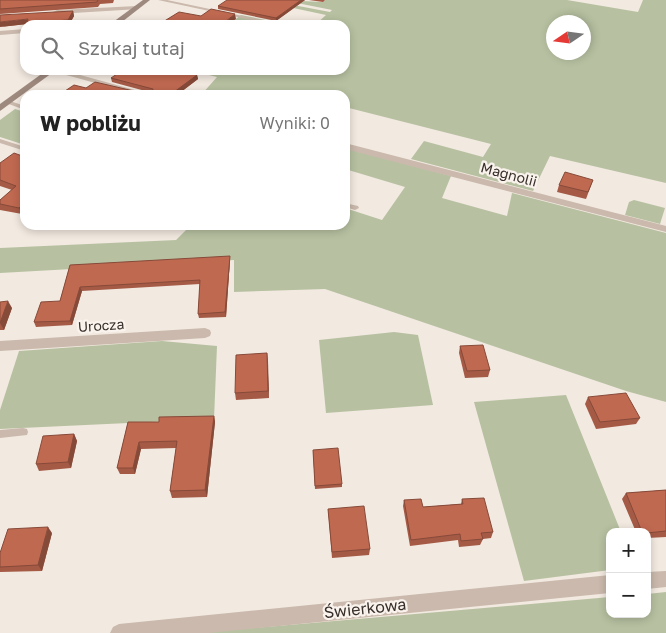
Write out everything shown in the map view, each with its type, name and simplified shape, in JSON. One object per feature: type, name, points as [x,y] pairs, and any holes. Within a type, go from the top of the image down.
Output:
[{"type":"main road","points":[[120,20],[147,0]]},
{"type":"main road","points":[[24,90],[45,75]]},
{"type":"main road","points":[[0,108],[20,93]]},
{"type":"street","points":[[49,13],[137,8]]},
{"type":"street","points":[[0,33],[20,31]]},
{"type":"street","points":[[71,75],[130,90]]},
{"type":"street","name":"Magnolii","points":[[350,147],[666,229]]},
{"type":"street","name":"Urocza","points":[[0,346],[204,333]]},
{"type":"street","points":[[651,580],[666,579]]},
{"type":"street","name":"Świerkowa","points":[[119,633],[606,584]]},
{"type":"lane","points":[[160,0],[258,20]]},
{"type":"lane","points":[[8,102],[20,106]]},
{"type":"lane","points":[[0,141],[20,147]]},
{"type":"lane","points":[[350,206],[355,208]]},
{"type":"lane","points":[[0,434],[23,432]]},
{"type":"green space","points":[[282,0],[322,2],[325,0],[567,0],[638,12],[643,0],[666,0],[666,183],[550,156],[533,191],[411,159],[424,141],[483,157],[491,144],[350,108],[350,90],[205,90],[217,77],[209,75],[350,75],[350,20],[320,20],[326,15],[270,3],[272,1],[330,12],[332,10]]},
{"type":"green space","points":[[241,15],[266,20],[234,20]]},
{"type":"green space","points":[[15,109],[20,110],[20,143],[0,137],[0,120]]},
{"type":"green space","points":[[350,149],[451,176],[442,198],[507,216],[512,193],[666,233],[666,402],[626,391],[325,289],[234,292],[234,260],[0,273],[0,248],[176,240],[186,230],[350,230],[350,210],[382,220],[405,187],[350,170]]},
{"type":"green space","points":[[634,200],[665,208],[660,224],[625,215],[629,202]]},
{"type":"green space","points":[[394,332],[418,335],[433,405],[326,413],[319,340]]},
{"type":"green space","points":[[162,341],[217,346],[214,419],[0,429],[0,410],[19,351]]},
{"type":"green space","points":[[566,395],[619,528],[606,528],[606,571],[524,581],[474,402]]},
{"type":"green space","points":[[666,592],[666,633],[197,633],[606,597],[606,618],[651,618],[651,594]]},
{"type":"building","points":[[0,0],[98,0],[97,2],[0,9]]},
{"type":"building","points":[[227,0],[301,0],[276,18],[218,6]]},
{"type":"building","points":[[211,9],[235,14],[227,20],[166,20],[179,12],[201,16]]},
{"type":"building","points":[[73,11],[68,20],[28,19],[0,22],[0,15]]},
{"type":"building","points":[[116,75],[197,75],[177,90],[153,90],[111,78]]},
{"type":"building","points":[[95,82],[129,90],[66,90],[74,85],[86,88]]},
{"type":"building","points":[[14,153],[20,155],[19,208],[0,204],[0,200],[16,186],[0,180],[0,163]]},
{"type":"building","points":[[565,172],[593,180],[588,192],[559,185]]},
{"type":"building","points":[[230,256],[225,312],[198,314],[200,280],[80,287],[70,321],[34,322],[41,302],[60,301],[70,265]]},
{"type":"building","points":[[8,301],[0,323],[0,302]]},
{"type":"building","points":[[483,345],[490,370],[467,371],[460,346]]},
{"type":"building","points":[[267,353],[268,391],[235,393],[236,355]]},
{"type":"building","points":[[626,393],[640,418],[600,422],[588,397]]},
{"type":"building","points":[[214,416],[205,490],[170,491],[177,441],[139,442],[133,468],[117,468],[128,422],[159,422],[159,417]]},
{"type":"building","points":[[74,434],[68,462],[36,464],[43,436]]},
{"type":"building","points":[[338,448],[342,484],[315,486],[313,450]]},
{"type":"building","points":[[666,490],[666,531],[651,533],[651,528],[640,528],[626,493]]},
{"type":"building","points":[[484,498],[493,532],[481,533],[483,539],[461,541],[460,534],[411,540],[404,500],[421,499],[423,507],[463,504],[462,499]]},
{"type":"building","points":[[364,506],[370,549],[332,552],[328,509]]},
{"type":"building","points":[[48,527],[38,565],[0,567],[0,553],[8,529]]}]
